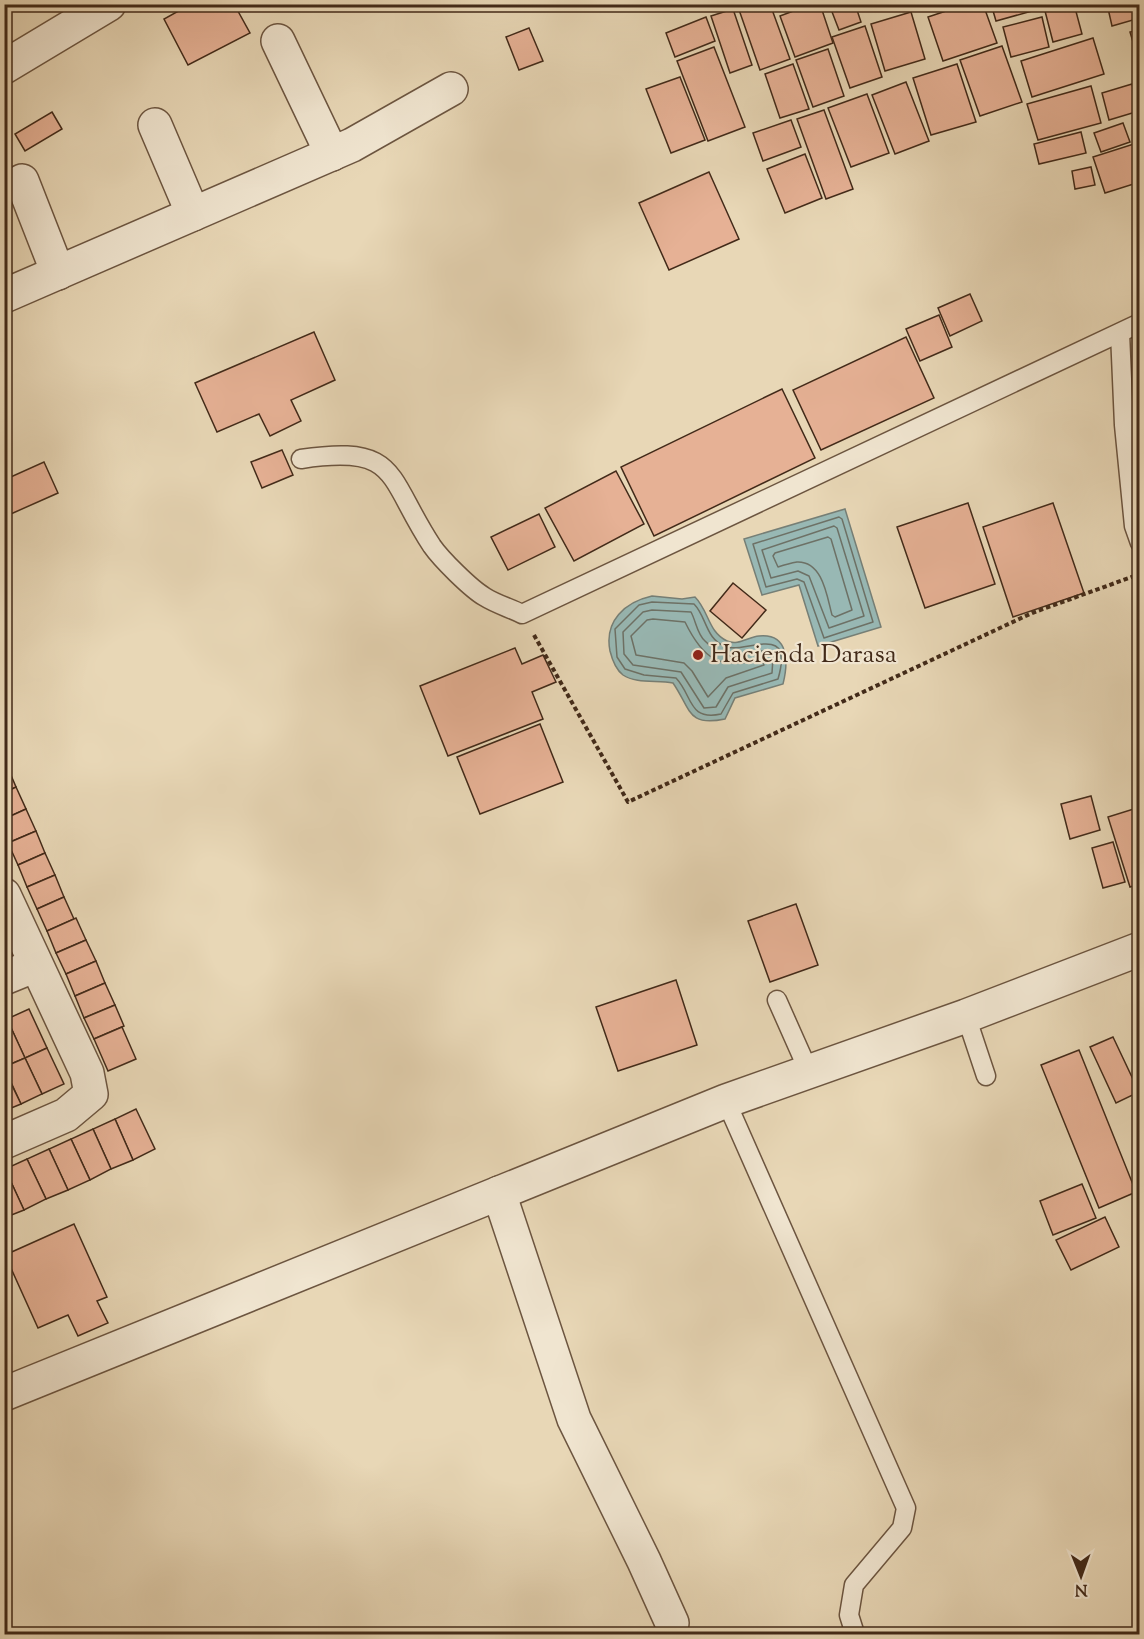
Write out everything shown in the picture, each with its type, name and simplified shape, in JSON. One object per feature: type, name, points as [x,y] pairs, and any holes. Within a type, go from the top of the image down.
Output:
[{"type":"street","points":[[4,67],[109,4]]},
{"type":"street","points":[[278,41],[332,154]]},
{"type":"street","points":[[4,296],[332,154],[451,89]]},
{"type":"street","points":[[155,125],[193,214]]},
{"type":"street","points":[[22,181],[57,273]]},
{"type":"street","points":[[4,895],[87,1073],[91,1094],[66,1115],[4,1142]]},
{"type":"street","points":[[4,1394],[726,1101],[966,1016],[1140,949]]},
{"type":"street","points":[[4,978],[36,964]]},
{"type":"street","points":[[499,1192],[574,1419],[672,1623]]},
{"type":"lane","points":[[301,459],[337,454],[369,458],[391,473],[433,548],[483,596],[522,614],[1140,323]]},
{"type":"lane","points":[[1120,333],[1124,425],[1134,526],[1140,543]]},
{"type":"lane","points":[[777,1000],[809,1072]]},
{"type":"lane","points":[[966,1016],[986,1076]]},
{"type":"lane","points":[[726,1101],[906,1508],[902,1528],[854,1585],[849,1615],[855,1635]]},
{"type":"path","points":[[522,614],[628,802],[1032,613],[1140,574]]},
{"type":"water","name":"Hacienda Darasa","points":[[845,509],[881,627],[818,646],[799,585],[762,595],[744,539]]},
{"type":"water","name":"Hacienda Darasa","points":[[652,596],[682,599],[695,597],[712,627],[727,641],[739,642],[759,636],[777,639],[782,645],[786,659],[783,684],[735,698],[725,719],[713,721],[703,720],[691,714],[673,683],[640,681],[620,673],[611,654],[610,631],[625,608]]},
{"type":"building","points":[[191,4],[234,4],[250,33],[188,65],[164,19]]},
{"type":"building","points":[[737,4],[770,4],[790,59],[760,70]]},
{"type":"building","points":[[812,4],[820,4],[833,43],[795,57],[780,16]]},
{"type":"building","points":[[829,4],[855,4],[861,22],[839,30]]},
{"type":"building","points":[[967,4],[983,4],[997,43],[943,61],[928,17]]},
{"type":"building","points":[[991,4],[1057,4],[996,21]]},
{"type":"building","points":[[1074,4],[1082,34],[1053,42],[1045,11]]},
{"type":"building","points":[[1107,4],[1140,4],[1140,18],[1112,26]]},
{"type":"building","points":[[733,9],[752,65],[730,73],[711,16]]},
{"type":"building","points":[[911,12],[925,59],[885,71],[871,24]]},
{"type":"building","points":[[706,17],[715,41],[675,57],[666,33]]},
{"type":"building","points":[[1042,17],[1049,47],[1011,57],[1003,27]]},
{"type":"building","points":[[865,26],[882,77],[850,88],[832,37]]},
{"type":"building","points":[[529,28],[543,61],[519,70],[506,37]]},
{"type":"building","points":[[1140,30],[1140,65],[1130,32]]},
{"type":"building","points":[[1093,38],[1104,74],[1032,97],[1021,61]]},
{"type":"building","points":[[1002,46],[1022,102],[980,116],[960,60]]},
{"type":"building","points":[[714,47],[745,127],[708,141],[677,61]]},
{"type":"building","points":[[828,49],[844,96],[813,107],[796,60]]},
{"type":"building","points":[[793,64],[809,109],[780,118],[765,74]]},
{"type":"building","points":[[957,64],[976,122],[931,135],[913,78]]},
{"type":"building","points":[[680,77],[705,140],[671,153],[646,89]]},
{"type":"building","points":[[906,82],[929,141],[895,154],[872,95]]},
{"type":"building","points":[[1132,84],[1139,111],[1109,120],[1102,93]]},
{"type":"building","points":[[1091,86],[1101,123],[1038,140],[1027,104]]},
{"type":"building","points":[[867,94],[889,153],[851,167],[828,108]]},
{"type":"building","points":[[824,110],[853,189],[826,199],[797,119]]},
{"type":"building","points":[[52,112],[62,129],[25,151],[15,134]]},
{"type":"building","points":[[791,120],[801,147],[763,161],[753,133]]},
{"type":"building","points":[[1123,123],[1130,142],[1101,152],[1094,133]]},
{"type":"building","points":[[1081,132],[1086,153],[1039,164],[1034,144]]},
{"type":"building","points":[[1140,142],[1140,182],[1105,193],[1093,157]]},
{"type":"building","points":[[805,154],[822,198],[785,213],[767,169]]},
{"type":"building","points":[[1091,167],[1095,185],[1075,189],[1072,171]]},
{"type":"building","points":[[709,172],[739,239],[669,270],[639,203]]},
{"type":"building","points":[[970,294],[982,321],[950,336],[938,308]]},
{"type":"building","points":[[939,315],[952,347],[920,361],[906,329]]},
{"type":"building","points":[[314,332],[335,380],[291,400],[301,421],[270,436],[259,414],[217,432],[195,383]]},
{"type":"building","points":[[906,337],[934,398],[821,450],[793,390]]},
{"type":"building","points":[[782,389],[815,458],[654,536],[621,467]]},
{"type":"building","points":[[282,450],[293,475],[262,488],[251,462]]},
{"type":"building","points":[[44,462],[58,493],[4,517],[4,480]]},
{"type":"building","points":[[616,471],[644,524],[574,561],[545,508]]},
{"type":"building","points":[[968,503],[995,584],[925,608],[897,527]]},
{"type":"building","points":[[1053,503],[1084,593],[1013,617],[983,527]]},
{"type":"building","points":[[539,514],[555,547],[508,570],[491,537]]},
{"type":"building","points":[[733,583],[766,610],[742,638],[710,611]]},
{"type":"building","points":[[515,648],[522,664],[543,655],[556,682],[532,692],[543,719],[448,756],[420,686]]},
{"type":"building","points":[[540,724],[563,782],[480,814],[457,757]]},
{"type":"building","points":[[7,766],[16,787],[4,793],[4,767]]},
{"type":"building","points":[[16,787],[26,809],[4,819],[4,793]]},
{"type":"building","points":[[1091,796],[1100,830],[1070,839],[1061,804]]},
{"type":"building","points":[[1140,807],[1140,884],[1130,887],[1108,817]]},
{"type":"building","points":[[26,809],[36,831],[8,843],[4,835],[4,819]]},
{"type":"building","points":[[36,831],[45,853],[18,865],[8,843]]},
{"type":"building","points":[[1113,842],[1125,882],[1103,888],[1092,848]]},
{"type":"building","points":[[45,853],[55,875],[27,887],[18,865]]},
{"type":"building","points":[[55,875],[64,897],[37,909],[27,887]]},
{"type":"building","points":[[64,897],[74,919],[47,931],[37,909]]},
{"type":"building","points":[[796,904],[818,965],[770,982],[748,921]]},
{"type":"building","points":[[76,918],[86,940],[56,953],[47,931]]},
{"type":"building","points":[[86,940],[96,961],[66,974],[56,953]]},
{"type":"building","points":[[96,961],[105,983],[75,996],[66,974]]},
{"type":"building","points":[[676,980],[697,1045],[618,1071],[596,1007]]},
{"type":"building","points":[[105,983],[115,1005],[84,1018],[75,996]]},
{"type":"building","points":[[115,1005],[124,1026],[94,1039],[84,1018]]},
{"type":"building","points":[[29,1009],[47,1048],[25,1058],[7,1019]]},
{"type":"building","points":[[7,1019],[25,1058],[4,1067],[4,1020]]},
{"type":"building","points":[[122,1027],[136,1059],[108,1071],[94,1039]]},
{"type":"building","points":[[1113,1037],[1139,1092],[1116,1103],[1090,1047]]},
{"type":"building","points":[[47,1048],[64,1084],[42,1094],[25,1058]]},
{"type":"building","points":[[1079,1050],[1136,1192],[1099,1208],[1041,1065]]},
{"type":"building","points":[[25,1058],[42,1094],[21,1104],[4,1067]]},
{"type":"building","points":[[4,1069],[21,1104],[4,1111]]},
{"type":"building","points":[[136,1109],[155,1149],[133,1160],[115,1119]]},
{"type":"building","points":[[115,1119],[133,1160],[111,1169],[93,1129]]},
{"type":"building","points":[[93,1129],[111,1169],[90,1180],[71,1139]]},
{"type":"building","points":[[71,1139],[90,1180],[68,1190],[49,1149]]},
{"type":"building","points":[[49,1149],[68,1190],[46,1199],[27,1159]]},
{"type":"building","points":[[27,1159],[46,1199],[24,1210],[5,1169]]},
{"type":"building","points":[[4,1170],[24,1210],[4,1218]]},
{"type":"building","points":[[1082,1184],[1096,1218],[1053,1235],[1040,1201]]},
{"type":"building","points":[[1105,1217],[1119,1247],[1071,1270],[1056,1240]]},
{"type":"building","points":[[74,1224],[107,1297],[97,1301],[108,1323],[78,1336],[68,1315],[38,1328],[5,1255]]},
{"type":"place","name":"Hacienda Darasa","points":[[698,655]]}]
